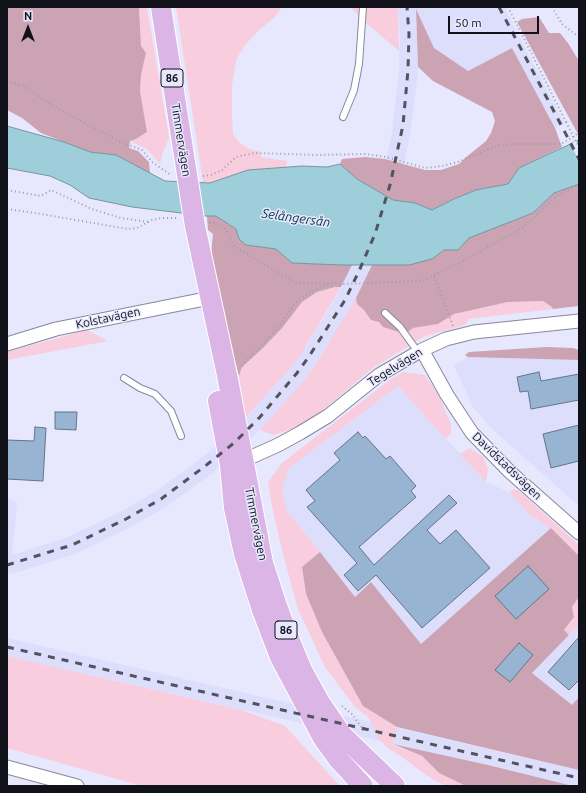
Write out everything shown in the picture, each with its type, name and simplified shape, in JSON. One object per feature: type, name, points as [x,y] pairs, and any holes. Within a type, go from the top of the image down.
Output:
[{"type":"main road","name":"Timmervägen","points":[[160,7],[207,298],[226,375],[236,464],[234,508],[244,554],[253,585],[280,657],[323,738],[339,760],[363,786]]},
{"type":"main road","name":"Timmervägen","points":[[207,298],[214,377],[263,563],[292,646],[302,670],[319,701],[342,735],[395,786]]},
{"type":"street","name":"Kolstavägen","points":[[7,344],[56,329],[207,298]]},
{"type":"street","name":"Tegelvägen","points":[[236,464],[278,446],[328,416],[379,375],[420,351],[446,339],[474,332],[579,321]]},
{"type":"street","name":"Davidstadsvägen","points":[[420,351],[472,432],[510,472],[579,533]]},
{"type":"street","points":[[7,767],[77,786]]},
{"type":"lane","points":[[343,117],[354,90],[359,64],[363,7]]},
{"type":"lane","points":[[385,313],[400,327],[420,351]]},
{"type":"lane","points":[[124,378],[140,388],[155,394],[171,411],[181,436]]},
{"type":"path","points":[[508,7],[508,10],[579,146]]},
{"type":"path","points":[[552,7],[562,24],[579,37]]},
{"type":"path","points":[[7,81],[24,86],[60,110],[121,142],[142,150],[152,162],[170,175],[178,175]]},
{"type":"path","points":[[200,176],[211,175],[222,170],[236,156],[255,153],[316,155],[365,154],[386,156],[425,168],[442,166],[458,162],[499,145],[561,144],[576,135],[579,130]]},
{"type":"path","points":[[7,209],[128,229],[137,228],[162,218],[218,224],[226,229],[233,245],[297,283],[330,284],[422,281],[434,276],[522,228],[558,195],[579,185]]},
{"type":"path","points":[[7,190],[41,196],[51,190],[92,209],[121,218],[149,222]]},
{"type":"path","points":[[434,276],[457,336]]},
{"type":"path","points":[[226,375],[242,366],[279,327],[295,303],[310,292],[330,284]]},
{"type":"path","points":[[343,706],[353,715]]},
{"type":"shaded area","points":[[7,7],[139,7],[141,46],[146,53],[141,75],[140,91],[147,132],[130,141],[129,148],[138,151],[149,162],[150,174],[116,155],[90,152],[41,133],[22,118],[7,110]]},
{"type":"shaded area","points":[[139,7],[147,7],[169,138],[160,164],[147,149],[130,141],[147,132],[140,91],[141,75],[146,53],[141,46]]},
{"type":"shaded area","points":[[176,7],[282,7],[274,18],[259,30],[245,45],[236,60],[232,85],[232,115],[233,134],[240,143],[249,149],[259,151],[261,157],[287,161],[286,167],[248,170],[210,183],[203,182]]},
{"type":"shaded area","points":[[350,7],[398,7],[399,51],[365,22]]},
{"type":"shaded area","points":[[398,7],[504,7],[564,123],[555,128],[512,48],[468,71],[434,48],[416,10],[418,71],[410,135],[399,188],[376,256],[353,305],[316,364],[266,424],[240,450],[210,475],[166,507],[131,527],[75,554],[22,571],[7,574],[7,498],[17,503],[12,555],[68,537],[122,511],[156,491],[199,460],[227,436],[253,411],[301,354],[337,296],[352,265],[359,249],[381,183],[392,131],[399,70],[400,34]]},
{"type":"shaded area","points":[[416,9],[434,48],[468,71],[512,48],[555,128],[562,147],[519,168],[508,184],[476,190],[432,210],[415,203],[393,200],[357,179],[340,164],[342,159],[365,157],[385,159],[425,170],[441,170],[459,164],[486,141],[491,133],[495,121],[492,112],[433,81],[418,67]]},
{"type":"shaded area","points":[[539,17],[549,33],[560,33],[579,61],[579,136],[517,22],[522,19]]},
{"type":"shaded area","points":[[579,184],[579,306],[553,309],[543,301],[508,302],[454,314],[438,324],[413,328],[405,334],[383,327],[379,322],[371,320],[364,310],[357,304],[356,298],[372,265],[432,259],[444,250],[458,250],[468,238],[533,213],[554,193]]},
{"type":"shaded area","points":[[207,216],[216,216],[236,229],[239,239],[246,245],[276,249],[292,263],[352,265],[341,287],[335,287],[317,292],[302,302],[283,327],[242,367],[239,376],[225,325],[211,255],[213,234],[208,230]]},
{"type":"shaded area","points":[[335,287],[341,287],[301,354],[247,417],[244,410],[239,376],[242,367],[283,327],[302,302],[317,292]]},
{"type":"shaded area","points":[[356,298],[357,304],[364,310],[371,320],[413,328],[438,324],[454,314],[508,302],[543,301],[553,309],[469,319],[465,325],[425,336],[373,368],[313,418],[300,426],[274,435],[260,430],[305,379],[316,364]]},
{"type":"shaded area","points":[[87,330],[108,341],[7,360],[7,352]]},
{"type":"shaded area","points":[[546,347],[573,348],[579,350],[579,360],[468,357],[465,355],[469,352]]},
{"type":"shaded area","points":[[468,357],[579,360],[579,506],[493,430],[472,406],[454,365]]},
{"type":"shaded area","points":[[403,372],[425,375],[438,394],[451,424],[451,433],[446,439],[398,386],[289,468],[282,489],[287,511],[320,552],[302,567],[306,594],[322,632],[363,706],[397,727],[393,745],[422,756],[439,773],[466,786],[445,786],[426,775],[389,749],[378,738],[369,718],[355,707],[325,667],[298,609],[273,512],[268,482],[282,463],[391,379]]},
{"type":"shaded area","points":[[398,386],[486,482],[509,492],[530,515],[551,528],[421,644],[371,583],[355,597],[287,511],[282,489],[289,468]]},
{"type":"shaded area","points":[[470,448],[483,457],[488,469],[486,482],[460,454]]},
{"type":"shaded area","points":[[514,489],[519,491],[579,545],[579,556],[551,528],[530,515],[509,492]]},
{"type":"shaded area","points":[[551,528],[579,556],[579,597],[572,607],[574,617],[564,630],[569,635],[532,673],[572,705],[579,697],[579,770],[397,727],[363,706],[322,632],[306,594],[302,567],[320,552],[355,597],[371,582],[421,644]]},
{"type":"shaded area","points":[[579,597],[579,625],[569,635],[564,631],[574,617],[572,607]]},
{"type":"shaded area","points":[[579,625],[579,697],[572,705],[532,673]]},
{"type":"shaded area","points":[[7,638],[579,770],[579,786],[573,786],[488,765],[7,656]]},
{"type":"shaded area","points":[[7,656],[242,710],[285,726],[340,786],[142,786],[7,748]]},
{"type":"shaded area","points":[[393,744],[573,786],[466,786],[439,773],[422,756]]},
{"type":"water","name":"Selångersån","points":[[7,126],[64,142],[90,152],[116,155],[165,181],[210,183],[248,170],[302,166],[327,167],[340,164],[357,179],[393,200],[415,203],[432,210],[476,190],[508,184],[519,168],[579,140],[579,184],[554,193],[533,213],[469,238],[458,250],[444,250],[432,259],[409,265],[292,263],[276,249],[246,245],[239,239],[236,229],[216,216],[132,207],[89,198],[70,185],[50,176],[7,168]]},
{"type":"pier","points":[[576,141],[579,147],[579,160],[570,144]]},
{"type":"building","points":[[539,372],[541,381],[579,374],[579,400],[531,409],[528,391],[520,392],[517,377]]},
{"type":"building","points":[[55,412],[77,412],[76,430],[55,429]]},
{"type":"building","points":[[579,425],[579,461],[551,468],[543,434]]},
{"type":"building","points":[[35,427],[46,428],[43,481],[7,479],[7,440],[34,441]]},
{"type":"building","points":[[358,432],[363,438],[365,436],[386,459],[390,456],[416,486],[411,491],[416,497],[359,547],[374,565],[449,495],[457,503],[427,530],[440,544],[456,530],[490,568],[422,628],[376,575],[358,591],[344,575],[357,563],[307,507],[315,501],[306,490],[340,460],[334,453]]},
{"type":"building","points":[[528,566],[549,589],[516,619],[495,596]]},
{"type":"building","points":[[579,637],[579,680],[569,690],[548,672]]},
{"type":"building","points":[[519,643],[533,655],[510,682],[495,670]]},
{"type":"railway","points":[[7,565],[72,545],[126,519],[161,499],[234,443],[260,417],[308,358],[345,300],[359,271],[375,234],[390,185],[403,125],[408,70],[409,34],[407,7]]},
{"type":"railway","points":[[499,7],[579,159]]},
{"type":"railway","points":[[7,647],[579,778]]}]
